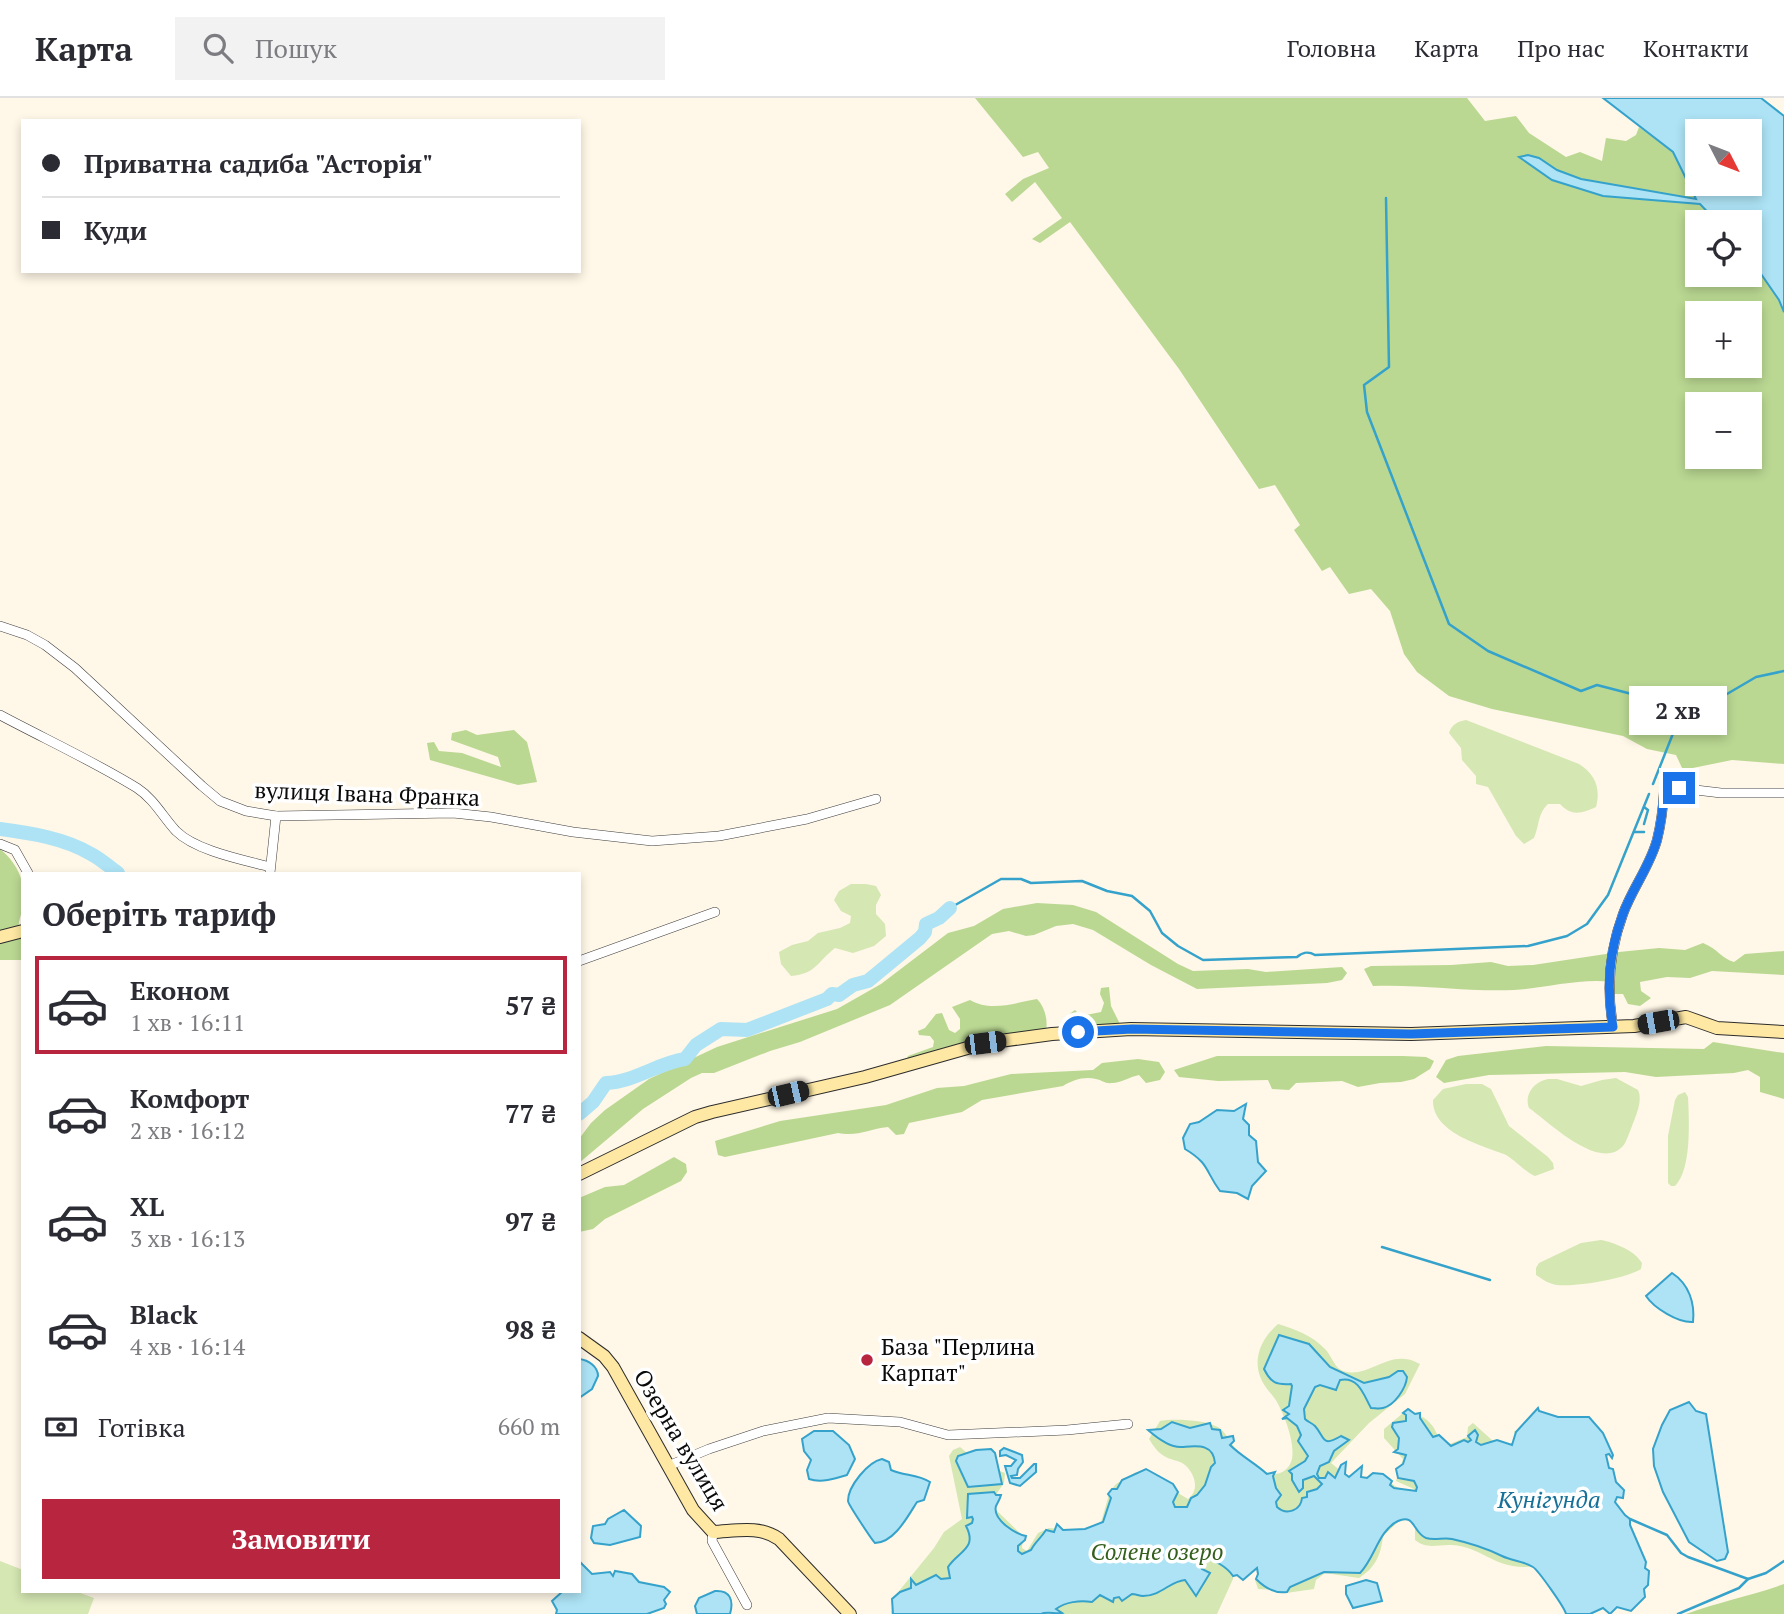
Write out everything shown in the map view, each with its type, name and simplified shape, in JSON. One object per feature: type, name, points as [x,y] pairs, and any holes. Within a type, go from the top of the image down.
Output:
[{"type":"street","name":"вулиця Івана Франка","points":[[0,626],[27,635],[75,668],[220,801],[246,811],[276,816],[453,813],[652,841],[719,836],[807,819],[876,799]]},
{"type":"street","points":[[0,715],[139,790],[161,810],[177,832],[191,842],[270,870],[276,816]]},
{"type":"street","points":[[1613,1027],[1608,997],[1608,975],[1614,944],[1623,913],[1657,842],[1664,792],[1679,788],[1721,793],[1784,793]]},
{"type":"street","points":[[0,844],[15,850],[26,872]]},
{"type":"street","points":[[581,960],[715,912]]},
{"type":"street","points":[[0,937],[21,931]]},
{"type":"street","points":[[581,1173],[703,1115],[875,1074],[985,1043],[1052,1034],[1132,1029],[1411,1034],[1634,1026],[1686,1017],[1717,1028],[1784,1032]]},
{"type":"street","name":"Озерна вулиця","points":[[581,1339],[604,1356],[613,1367],[693,1510],[713,1532],[768,1532],[779,1539],[850,1614]]},
{"type":"street","points":[[668,1466],[763,1431],[828,1418],[900,1422],[948,1435],[1067,1430],[1128,1424]]},
{"type":"street","points":[[713,1532],[712,1541],[747,1605]]},
{"type":"green space","points":[[975,98],[1467,98],[1485,121],[1516,116],[1529,133],[1566,157],[1580,152],[1602,161],[1606,138],[1626,141],[1636,135],[1639,127],[1673,152],[1685,176],[1685,196],[1695,196],[1697,199],[1581,179],[1557,170],[1539,158],[1520,157],[1552,180],[1603,196],[1700,204],[1706,210],[1685,210],[1685,287],[1762,287],[1762,275],[1779,300],[1784,312],[1784,764],[1732,760],[1683,770],[1676,755],[1647,749],[1623,736],[1492,709],[1449,696],[1417,672],[1404,654],[1390,611],[1371,589],[1349,594],[1330,567],[1322,571],[1294,530],[1300,525],[1275,485],[1259,489],[1179,369],[1070,222],[1040,243],[1032,239],[1062,218],[1035,182],[1012,202],[1005,194],[1023,179],[1049,168],[1038,152],[1023,157]]},
{"type":"green space","points":[[1466,720],[1579,764],[1589,772],[1595,782],[1598,794],[1596,807],[1577,813],[1560,804],[1548,804],[1540,816],[1534,838],[1524,844],[1516,836],[1488,787],[1476,784],[1476,776],[1462,760],[1461,748],[1449,733],[1455,724]]},
{"type":"green space","points":[[466,730],[477,735],[514,730],[527,742],[537,782],[518,785],[430,760],[427,743],[434,742],[439,751],[462,753],[501,767],[498,757],[451,740],[452,733]]},
{"type":"green space","points":[[0,849],[17,869],[21,879],[21,960],[0,960]]},
{"type":"green space","points":[[851,884],[876,886],[881,895],[876,905],[876,914],[885,924],[886,936],[874,946],[853,953],[835,948],[811,970],[791,976],[781,964],[779,952],[808,941],[818,933],[850,923],[851,916],[841,911],[834,900],[839,891]]},
{"type":"green space","points":[[1037,903],[1073,905],[1096,912],[1193,971],[1248,969],[1266,972],[1342,967],[1347,973],[1342,980],[1327,983],[1197,989],[1093,930],[1073,924],[1056,926],[1026,936],[1009,931],[992,934],[890,1005],[800,1042],[714,1073],[702,1073],[691,1078],[643,1109],[581,1161],[581,1136],[591,1123],[649,1079],[717,1047],[837,1009],[881,984],[948,933],[974,926],[1003,909]]},
{"type":"green space","points":[[1703,943],[1734,962],[1745,954],[1784,951],[1784,975],[1712,971],[1690,978],[1667,977],[1640,982],[1641,991],[1651,998],[1640,1006],[1628,1004],[1623,994],[1613,994],[1612,982],[1588,981],[1496,990],[1373,986],[1364,969],[1371,966],[1491,962],[1508,966],[1533,965],[1659,948],[1685,950]]},
{"type":"green space","points":[[1109,987],[1111,1006],[1120,1024],[1065,1029],[1067,1018],[1075,1010],[1081,1016],[1101,1012],[1104,1003],[1100,994],[1101,988]]},
{"type":"green space","points":[[1037,999],[1045,1014],[1046,1031],[906,1061],[908,1056],[933,1047],[934,1041],[930,1036],[919,1035],[918,1031],[925,1028],[936,1014],[942,1013],[949,1030],[955,1033],[960,1029],[960,1019],[952,1007],[970,1000],[994,1006]]},
{"type":"green space","points":[[1713,1042],[1784,1053],[1784,1099],[1760,1092],[1760,1077],[1748,1070],[1656,1077],[1625,1072],[1489,1075],[1444,1083],[1436,1077],[1446,1060],[1458,1056],[1546,1046],[1704,1049]]},
{"type":"green space","points":[[1217,1056],[1403,1056],[1426,1057],[1434,1061],[1430,1069],[1414,1079],[1401,1082],[1358,1087],[1342,1081],[1296,1083],[1289,1090],[1272,1089],[1268,1080],[1218,1081],[1179,1077],[1174,1070]]},
{"type":"green space","points":[[1138,1059],[1159,1062],[1165,1072],[1160,1080],[1146,1083],[1139,1075],[1112,1083],[1092,1078],[1079,1079],[1063,1086],[982,1100],[962,1112],[909,1123],[904,1134],[896,1135],[888,1127],[857,1133],[838,1133],[725,1157],[718,1155],[715,1141],[780,1121],[886,1105],[937,1088],[964,1086],[1011,1074],[1093,1070],[1102,1063]]},
{"type":"green space","points":[[1616,1078],[1638,1090],[1638,1108],[1623,1146],[1613,1152],[1601,1153],[1588,1149],[1561,1133],[1529,1108],[1531,1089],[1548,1079],[1581,1086]]},
{"type":"green space","points":[[1482,1084],[1491,1089],[1509,1126],[1548,1157],[1554,1169],[1535,1176],[1507,1156],[1459,1136],[1440,1121],[1433,1100],[1443,1089]]},
{"type":"green space","points":[[1685,1092],[1688,1097],[1689,1118],[1687,1156],[1680,1178],[1675,1186],[1671,1186],[1668,1183],[1668,1136],[1675,1100]]},
{"type":"green space","points":[[674,1157],[686,1164],[687,1172],[681,1181],[605,1219],[593,1229],[581,1232],[581,1197],[605,1187],[624,1185]]},
{"type":"green space","points":[[1601,1240],[1634,1254],[1642,1263],[1641,1269],[1600,1282],[1576,1285],[1554,1284],[1536,1275],[1539,1263],[1581,1243]]},
{"type":"green space","name":"Кунігунда","points":[[1278,1324],[1315,1340],[1343,1371],[1361,1371],[1398,1359],[1420,1364],[1405,1394],[1369,1423],[1331,1463],[1352,1480],[1378,1474],[1398,1488],[1413,1494],[1414,1489],[1396,1481],[1403,1459],[1384,1438],[1384,1429],[1409,1408],[1427,1420],[1438,1436],[1450,1444],[1467,1437],[1468,1427],[1473,1423],[1493,1441],[1518,1451],[1514,1431],[1522,1430],[1536,1566],[1510,1566],[1463,1547],[1428,1546],[1420,1543],[1415,1540],[1415,1512],[1398,1522],[1383,1536],[1376,1560],[1359,1578],[1325,1573],[1316,1580],[1314,1589],[1286,1593],[1258,1589],[1255,1580],[1260,1566],[1235,1568],[1233,1579],[1217,1614],[891,1614],[893,1600],[899,1591],[944,1532],[962,1519],[949,1456],[953,1450],[960,1447],[980,1464],[1005,1473],[1004,1483],[997,1493],[996,1510],[1023,1536],[1022,1548],[1027,1551],[1038,1533],[1049,1528],[1085,1531],[1100,1526],[1110,1491],[1116,1484],[1136,1472],[1157,1480],[1188,1499],[1195,1487],[1191,1473],[1183,1463],[1162,1454],[1149,1439],[1160,1421],[1189,1420],[1213,1425],[1221,1429],[1239,1453],[1257,1468],[1271,1474],[1284,1471],[1292,1459],[1291,1437],[1277,1402],[1262,1381],[1258,1365],[1263,1342]]},
{"type":"green space","points":[[0,1561],[21,1569],[21,1593],[80,1593],[94,1598],[88,1614],[0,1614]]},
{"type":"green space","points":[[1784,1584],[1784,1614],[1686,1614],[1710,1606]]},
{"type":"water","points":[[1603,98],[1761,98],[1784,116],[1784,312],[1762,275],[1762,210],[1706,210],[1700,204],[1603,196],[1552,180],[1519,157],[1528,155],[1539,158],[1557,170],[1581,179],[1696,199],[1695,196],[1762,196],[1762,119],[1685,119],[1685,177],[1673,152]]},
{"type":"water","points":[[1246,1104],[1243,1119],[1249,1125],[1249,1135],[1256,1141],[1258,1162],[1266,1171],[1252,1186],[1248,1199],[1237,1193],[1220,1191],[1203,1164],[1185,1149],[1183,1138],[1190,1124],[1199,1122],[1217,1110],[1234,1111]]},
{"type":"water","points":[[1672,1273],[1690,1294],[1693,1322],[1667,1314],[1646,1296]]},
{"type":"water","name":"Кунігунда","points":[[1279,1335],[1309,1344],[1330,1367],[1364,1383],[1389,1377],[1398,1371],[1403,1371],[1407,1377],[1399,1396],[1382,1408],[1371,1408],[1360,1388],[1352,1381],[1340,1380],[1336,1390],[1320,1385],[1315,1387],[1304,1409],[1305,1419],[1315,1426],[1324,1440],[1330,1441],[1341,1436],[1349,1440],[1334,1451],[1329,1462],[1320,1466],[1317,1474],[1319,1478],[1325,1478],[1328,1472],[1335,1478],[1341,1465],[1346,1462],[1345,1474],[1349,1477],[1362,1466],[1361,1477],[1367,1478],[1373,1473],[1383,1474],[1392,1481],[1390,1485],[1394,1488],[1416,1491],[1414,1481],[1398,1478],[1396,1469],[1403,1464],[1406,1455],[1394,1452],[1398,1449],[1399,1438],[1392,1427],[1393,1423],[1406,1421],[1406,1415],[1403,1413],[1408,1409],[1415,1414],[1420,1413],[1420,1418],[1433,1437],[1439,1435],[1451,1446],[1471,1440],[1468,1436],[1475,1430],[1478,1435],[1476,1442],[1481,1445],[1497,1440],[1512,1445],[1516,1432],[1538,1408],[1539,1411],[1558,1417],[1589,1417],[1603,1433],[1613,1455],[1612,1458],[1609,1454],[1606,1455],[1609,1468],[1613,1469],[1616,1482],[1624,1490],[1623,1498],[1617,1497],[1615,1502],[1630,1519],[1646,1562],[1645,1568],[1649,1571],[1648,1585],[1644,1589],[1645,1597],[1631,1611],[1617,1607],[1610,1614],[1603,1608],[1590,1614],[1566,1614],[1533,1567],[1465,1542],[1426,1538],[1411,1522],[1404,1519],[1391,1525],[1386,1531],[1360,1573],[1324,1572],[1290,1587],[1287,1592],[1274,1591],[1263,1585],[1256,1579],[1257,1568],[1243,1580],[1237,1575],[1233,1576],[1220,1564],[1202,1558],[1199,1564],[1210,1573],[1196,1596],[1185,1580],[1149,1595],[1132,1594],[1122,1601],[1119,1597],[1114,1598],[1113,1602],[1100,1595],[1092,1602],[1068,1603],[1056,1609],[1062,1613],[893,1614],[892,1599],[911,1588],[911,1579],[916,1585],[936,1575],[941,1579],[950,1578],[948,1567],[970,1540],[966,1526],[972,1523],[973,1519],[967,1518],[968,1494],[994,1492],[1001,1495],[996,1511],[1006,1526],[1026,1536],[1018,1546],[1018,1551],[1022,1554],[1031,1550],[1046,1530],[1054,1532],[1057,1524],[1063,1530],[1085,1529],[1103,1522],[1111,1498],[1108,1494],[1112,1489],[1117,1489],[1122,1480],[1146,1469],[1173,1484],[1178,1492],[1173,1502],[1175,1507],[1187,1507],[1191,1498],[1205,1485],[1215,1463],[1214,1457],[1203,1447],[1173,1446],[1148,1430],[1161,1429],[1172,1422],[1190,1428],[1210,1423],[1212,1429],[1220,1430],[1222,1438],[1233,1436],[1234,1441],[1230,1445],[1234,1449],[1267,1474],[1275,1472],[1273,1476],[1276,1488],[1281,1495],[1276,1502],[1277,1507],[1289,1511],[1299,1506],[1302,1498],[1307,1497],[1307,1492],[1322,1484],[1314,1476],[1303,1480],[1303,1488],[1299,1492],[1289,1471],[1308,1456],[1298,1441],[1301,1435],[1297,1426],[1287,1418],[1282,1419],[1289,1414],[1283,1410],[1289,1406],[1291,1384],[1274,1382],[1264,1369]]},
{"type":"water","points":[[581,1360],[592,1364],[596,1370],[598,1376],[592,1389],[581,1397]]},
{"type":"water","points":[[1689,1402],[1696,1411],[1706,1414],[1728,1552],[1725,1559],[1717,1561],[1689,1542],[1663,1492],[1654,1466],[1653,1449],[1670,1410]]},
{"type":"water","points":[[814,1431],[833,1431],[849,1445],[855,1459],[847,1475],[823,1481],[809,1479],[807,1470],[811,1460],[804,1451],[802,1439]]},
{"type":"water","points":[[1004,1448],[1022,1455],[1023,1462],[1017,1475],[1011,1476],[1012,1478],[1020,1478],[1036,1464],[1036,1472],[1020,1486],[1010,1483],[1005,1466],[1011,1466],[1016,1460],[1006,1455],[1000,1456],[1000,1451]]},
{"type":"water","points":[[991,1449],[995,1453],[1002,1484],[968,1487],[956,1461],[958,1456],[976,1450]]},
{"type":"water","points":[[882,1459],[889,1462],[891,1470],[930,1482],[924,1500],[917,1502],[900,1528],[888,1539],[875,1543],[848,1501],[851,1489],[860,1476]]},
{"type":"water","points":[[624,1510],[641,1526],[640,1537],[610,1545],[594,1543],[591,1538],[593,1526],[605,1524],[608,1519]]},
{"type":"water","points":[[581,1563],[592,1574],[610,1572],[613,1576],[615,1571],[632,1574],[639,1582],[664,1587],[670,1592],[664,1600],[664,1608],[647,1614],[556,1614],[557,1610],[552,1601],[561,1593],[581,1593]]},
{"type":"water","points":[[1366,1580],[1377,1583],[1382,1601],[1353,1608],[1346,1594],[1346,1586]]},
{"type":"water","points":[[715,1591],[724,1592],[730,1597],[730,1614],[697,1614],[695,1606],[699,1598]]},
{"type":"waterway","points":[[1386,198],[1389,367],[1364,385],[1367,412],[1449,624],[1488,651],[1581,691],[1597,685],[1651,699],[1694,700],[1727,694],[1756,677],[1784,671]]},
{"type":"waterway","points":[[1653,784],[1676,726],[1694,700]]},
{"type":"waterway","points":[[950,908],[1001,879],[1021,879],[1031,883],[1082,881],[1107,891],[1132,896],[1150,911],[1162,933],[1203,960],[1297,957],[1306,953],[1315,955],[1528,946],[1567,936],[1587,924],[1608,895],[1649,794]]},
{"type":"waterway","points":[[1644,807],[1648,810],[1644,824]]},
{"type":"waterway","points":[[0,829],[35,834],[81,848],[117,872]]},
{"type":"waterway","points":[[1634,832],[1644,832]]},
{"type":"waterway","points":[[581,1112],[593,1102],[606,1083],[685,1059],[696,1045],[721,1029],[747,1030],[868,981],[920,938],[925,932],[926,924],[939,918],[950,908]]},
{"type":"waterway","points":[[1382,1247],[1490,1280]]},
{"type":"waterway","points":[[1630,1519],[1667,1535],[1681,1553],[1688,1557],[1748,1579]]},
{"type":"waterway","points":[[1678,1614],[1739,1588],[1748,1579],[1766,1573],[1784,1561]]},
{"type":"place","name":"База \"Перлина Карпат\"","points":[[867,1360]]},
{"type":"route","points":[[1078,1032],[1132,1029],[1411,1034],[1613,1027],[1608,997],[1608,975],[1614,944],[1623,913],[1657,842],[1664,792],[1679,788]]},
{"type":"park label","name":"Солене озеро","points":[[1157,1552]]}]
